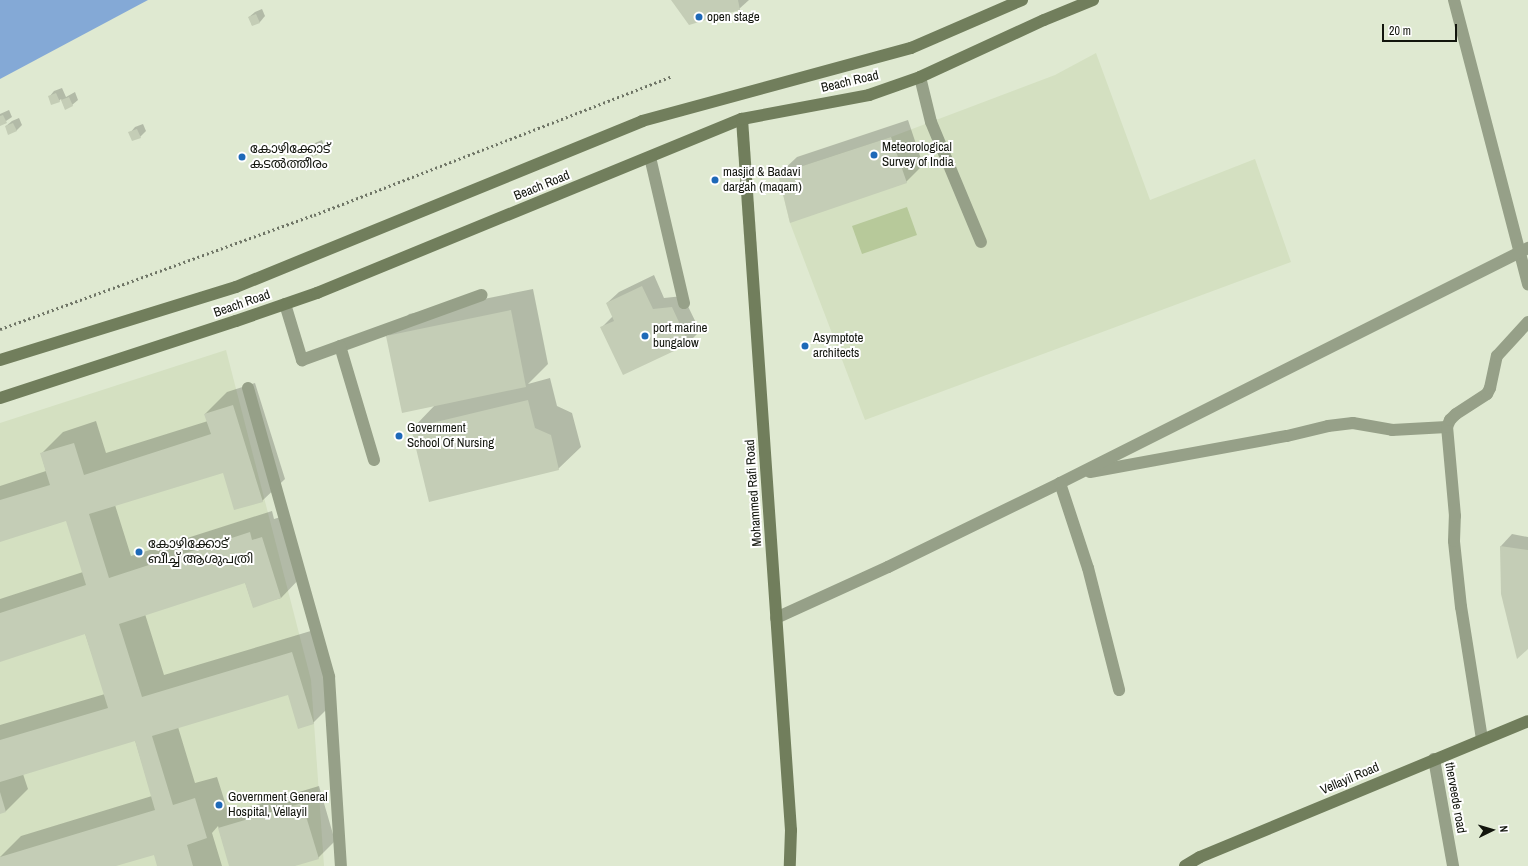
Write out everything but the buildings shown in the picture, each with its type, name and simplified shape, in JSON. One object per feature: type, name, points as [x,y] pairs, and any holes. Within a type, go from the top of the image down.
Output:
[{"type":"main road","name":"Beach Road","points":[[0,360],[236,287],[642,121],[911,48],[1022,0]]},
{"type":"main road","name":"Beach Road","points":[[0,398],[317,293],[742,119],[869,95],[920,77],[1044,20],[1093,0]]},
{"type":"main road","name":"Mohammed Rafi Road","points":[[742,119],[791,830],[790,866]]},
{"type":"main road","name":"Vellayil Road","points":[[1186,866],[1200,857],[1434,758],[1528,721]]},
{"type":"street","points":[[1454,0],[1524,250],[1528,285]]},
{"type":"street","points":[[920,77],[931,122],[981,242]]},
{"type":"street","points":[[650,157],[684,303]]},
{"type":"street","points":[[776,618],[888,567],[1060,483],[1524,250]]},
{"type":"street","points":[[285,304],[302,360],[482,295]]},
{"type":"street","points":[[1482,739],[1460,600],[1454,541],[1455,516],[1447,427],[1450,420],[1456,414],[1487,394],[1490,388],[1497,356],[1528,322]]},
{"type":"street","points":[[340,346],[374,460]]},
{"type":"street","points":[[248,388],[330,677],[341,866]]},
{"type":"street","points":[[1075,475],[1287,436],[1328,426],[1353,423],[1392,430],[1447,427]]},
{"type":"street","points":[[1060,483],[1088,568],[1119,690]]},
{"type":"street","name":"therveede road","points":[[1434,758],[1453,866]]},
{"type":"path","points":[[0,329],[314,215],[672,76]]},
{"type":"shaded area","points":[[1096,53],[1150,200],[1255,159],[1291,262],[865,420],[790,223],[778,174],[891,137],[1055,75]]},
{"type":"shaded area","points":[[907,207],[917,235],[862,254],[852,226]]},
{"type":"shaded area","name":"കോഴിക്കോട് ബീച്ച് ആശുപത്രി","points":[[226,350],[311,680],[324,866],[0,866],[0,423]]},
{"type":"water","points":[[0,0],[148,0],[0,79]]},
{"type":"place","name":"open stage","points":[[699,17]]},
{"type":"place","name":"Meteorological Survey of India","points":[[874,155]]},
{"type":"place","name":"കോഴിക്കോട് കടൽത്തീരം","points":[[242,157]]},
{"type":"place","name":"masjid & Badavi dargah (maqam)","points":[[715,180]]},
{"type":"place","name":"port marine bungalow","points":[[645,336]]},
{"type":"place","name":"Asymptote architects","points":[[805,346]]},
{"type":"place","name":"Government School Of Nursing","points":[[399,436]]},
{"type":"place","name":"കോഴിക്കോട് ബീച്ച് ആശുപത്രി","points":[[139,552]]},
{"type":"place","name":"Government General Hospital, Vellayil","points":[[219,805]]}]
